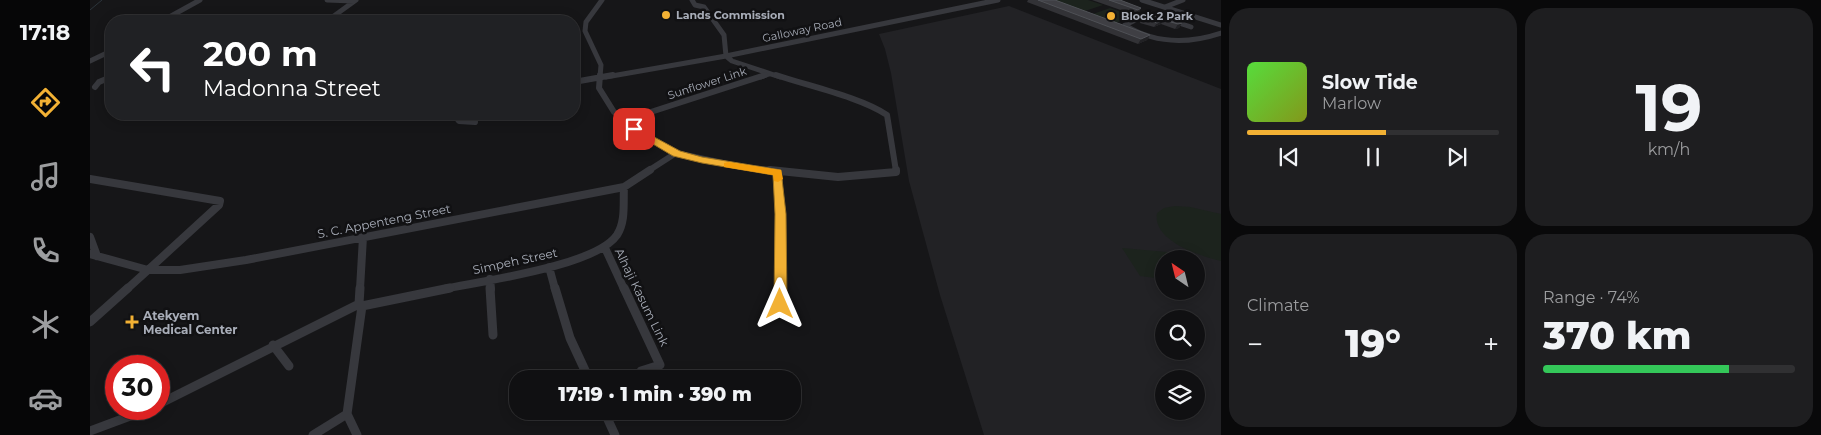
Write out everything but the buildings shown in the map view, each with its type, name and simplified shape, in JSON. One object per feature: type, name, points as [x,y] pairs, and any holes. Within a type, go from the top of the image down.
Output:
[{"type":"street","points":[[173,15],[200,0]]},
{"type":"street","points":[[327,0],[354,1]]},
{"type":"street","points":[[602,0],[586,22],[584,31],[601,66],[599,88],[614,112],[623,121],[646,137],[676,154],[778,172],[838,177],[896,172],[889,119],[882,112],[859,102],[735,62],[726,56],[724,35],[704,7],[695,5],[692,0]]},
{"type":"street","name":"Galloway Road","points":[[580,81],[726,56],[982,1],[998,0]]},
{"type":"street","points":[[1142,0],[1221,25]]},
{"type":"street","points":[[1165,7],[1183,0]]},
{"type":"street","points":[[335,15],[354,1]]},
{"type":"street","points":[[1140,10],[1158,16]]},
{"type":"street","points":[[1150,13],[1125,25],[1146,35],[1167,40],[1189,40],[1221,34]]},
{"type":"street","points":[[1166,19],[1191,27]]},
{"type":"street","points":[[90,61],[105,54]]},
{"type":"street","name":"Sunflower Link","points":[[623,121],[769,74]]},
{"type":"street","points":[[96,86],[105,80]]},
{"type":"street","points":[[458,120],[475,122]]},
{"type":"street","points":[[624,187],[676,154]]},
{"type":"street","points":[[778,172],[781,214],[780,304]]},
{"type":"street","points":[[90,179],[220,201],[219,204],[90,322]]},
{"type":"street","name":"S. C. Appenteng Street","points":[[93,255],[148,270],[169,271],[189,269],[624,187]]},
{"type":"street","name":"Simpeh Street","points":[[170,398],[273,345],[360,305],[549,267],[575,260],[604,248],[618,237],[623,221],[624,187]]},
{"type":"street","points":[[90,237],[93,241],[93,255]]},
{"type":"street","points":[[357,435],[347,414],[360,305],[363,237]]},
{"type":"street","name":"Alhaji Kasum Link","points":[[604,248],[660,365],[644,370]]},
{"type":"street","points":[[549,267],[570,338],[585,370]]},
{"type":"street","points":[[490,279],[493,335]]},
{"type":"street","points":[[273,345],[289,366]]},
{"type":"street","points":[[313,435],[347,414]]},
{"type":"street","points":[[90,431],[120,420]]},
{"type":"street","points":[[608,420],[616,435]]},
{"type":"shaded area","points":[[1042,0],[1088,0],[1103,5],[1079,13]]},
{"type":"shaded area","points":[[1009,6],[1221,89],[1221,435],[984,435],[940,295],[909,181],[891,73],[879,34]]},
{"type":"shaded area","name":"Block 2 Park","points":[[1110,8],[1133,16],[1113,24],[1090,15]]},
{"type":"shaded area","points":[[1175,206],[1190,207],[1221,214],[1221,261],[1205,256],[1205,250],[1188,250],[1179,246],[1162,232],[1157,223],[1157,213],[1164,208]]},
{"type":"shaded area","points":[[1122,248],[1155,251],[1155,278],[1140,276]]},
{"type":"waterway","points":[[90,10],[102,0]]},
{"type":"slow traffic","points":[[728,165],[778,172],[778,179]]},
{"type":"place","name":"Lands Commission","points":[[666,15]]},
{"type":"place","name":"Block 2 Park","points":[[1111,16]]},
{"type":"place","name":"Atekyem Medical Center","points":[[132,322]]},
{"type":"route","points":[[634,129],[676,154],[778,172],[781,214],[780,304]]}]
